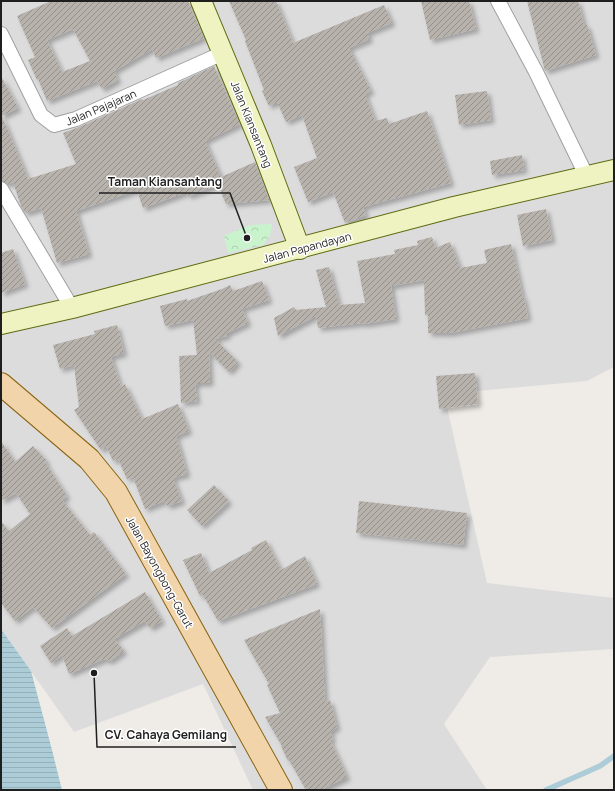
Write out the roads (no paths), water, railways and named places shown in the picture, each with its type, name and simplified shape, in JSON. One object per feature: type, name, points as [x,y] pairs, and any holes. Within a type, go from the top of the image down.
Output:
[{"type":"main road","name":"Jalan Kiansantang","points":[[201,1],[262,145],[300,249]]},
{"type":"main road","name":"Jalan Papandayan","points":[[1,324],[72,308],[300,249],[454,207],[614,170]]},
{"type":"main road","name":"Jalan Bayongbong-Garut","points":[[1,384],[89,459],[116,492],[281,790]]},
{"type":"street","points":[[498,1],[536,72],[587,177]]},
{"type":"street","name":"Jalan Pajajaran","points":[[1,34],[41,115],[54,125],[76,119],[223,53]]},
{"type":"street","points":[[1,189],[72,308]]},
{"type":"water","points":[[1,629],[31,671],[62,790],[1,790]]},
{"type":"waterway","points":[[546,790],[600,766],[614,756]]},
{"type":"place","name":"Taman Kiansantang","points":[[247,238]]},
{"type":"place","name":"CV. Cahaya Gemilang","points":[[94,673]]}]
